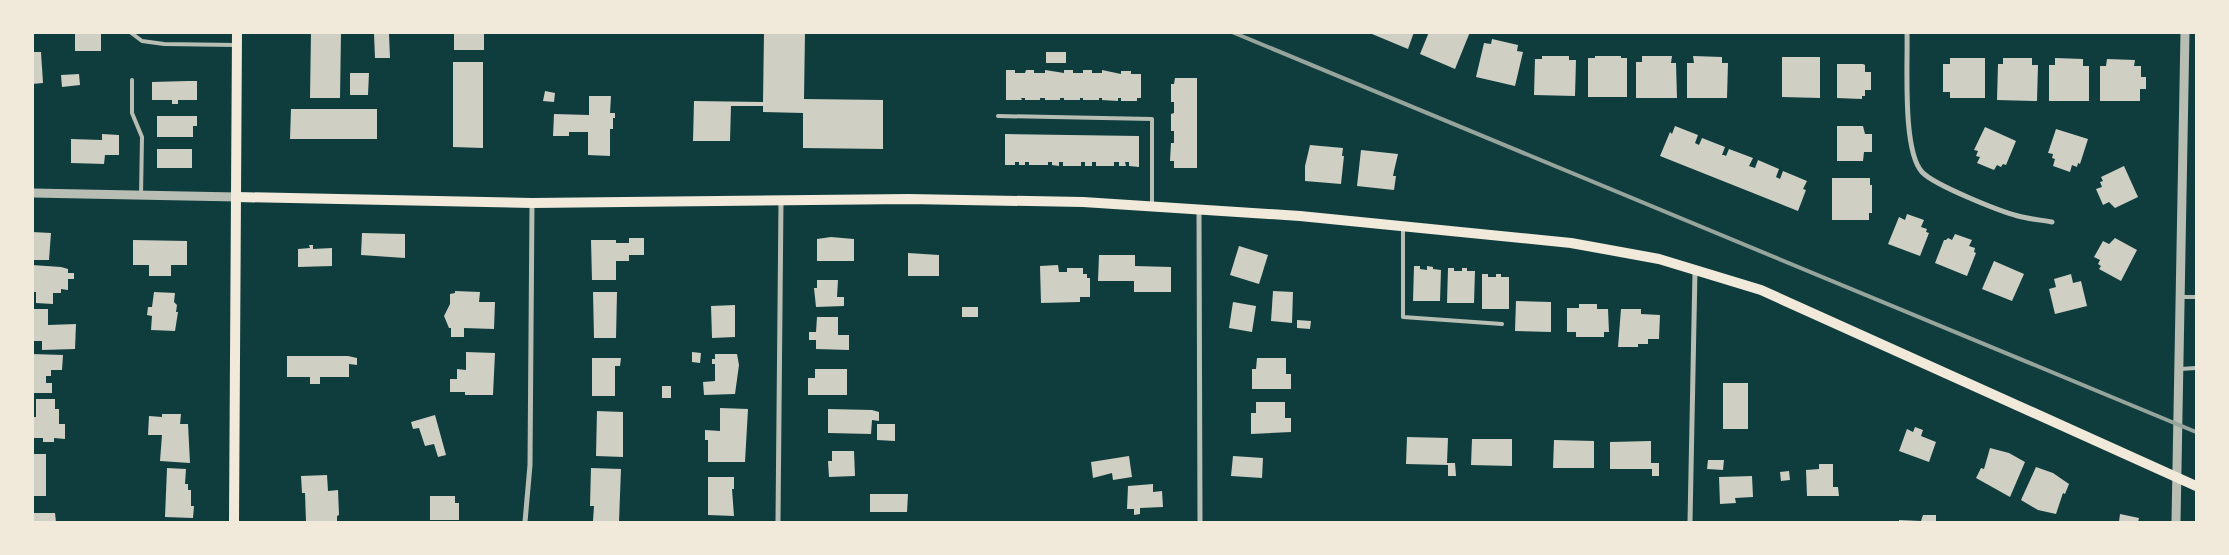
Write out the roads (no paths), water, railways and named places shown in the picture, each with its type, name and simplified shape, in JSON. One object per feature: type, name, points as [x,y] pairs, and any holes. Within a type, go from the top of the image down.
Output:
[{"type":"main road","points":[[234,522],[237,32]]},
{"type":"main road","points":[[237,198],[532,202],[968,199],[1152,206],[1300,216],[1581,244],[1651,257],[1761,290],[2196,486]]},
{"type":"street","points":[[1908,32],[1908,113],[1912,150],[1921,171],[1937,184],[2017,216],[2052,222]]},
{"type":"street","points":[[2176,522],[2184,32]]},
{"type":"street","points":[[32,193],[237,198]]},
{"type":"street","points":[[778,522],[781,201]]},
{"type":"street","points":[[525,522],[530,465],[532,202]]},
{"type":"street","points":[[1199,209],[1200,522]]},
{"type":"street","points":[[1690,522],[1695,269]]},
{"type":"lane","points":[[130,32],[142,41],[164,44],[237,45]]},
{"type":"lane","points":[[132,80],[132,113],[142,137],[141,196]]},
{"type":"lane","points":[[998,116],[1152,119],[1152,206]]},
{"type":"lane","points":[[1404,226],[1404,317],[1502,324]]},
{"type":"lane","points":[[2181,297],[2196,297]]},
{"type":"lane","points":[[2180,368],[2196,368]]},
{"type":"railway","points":[[1232,32],[2196,432]]}]
